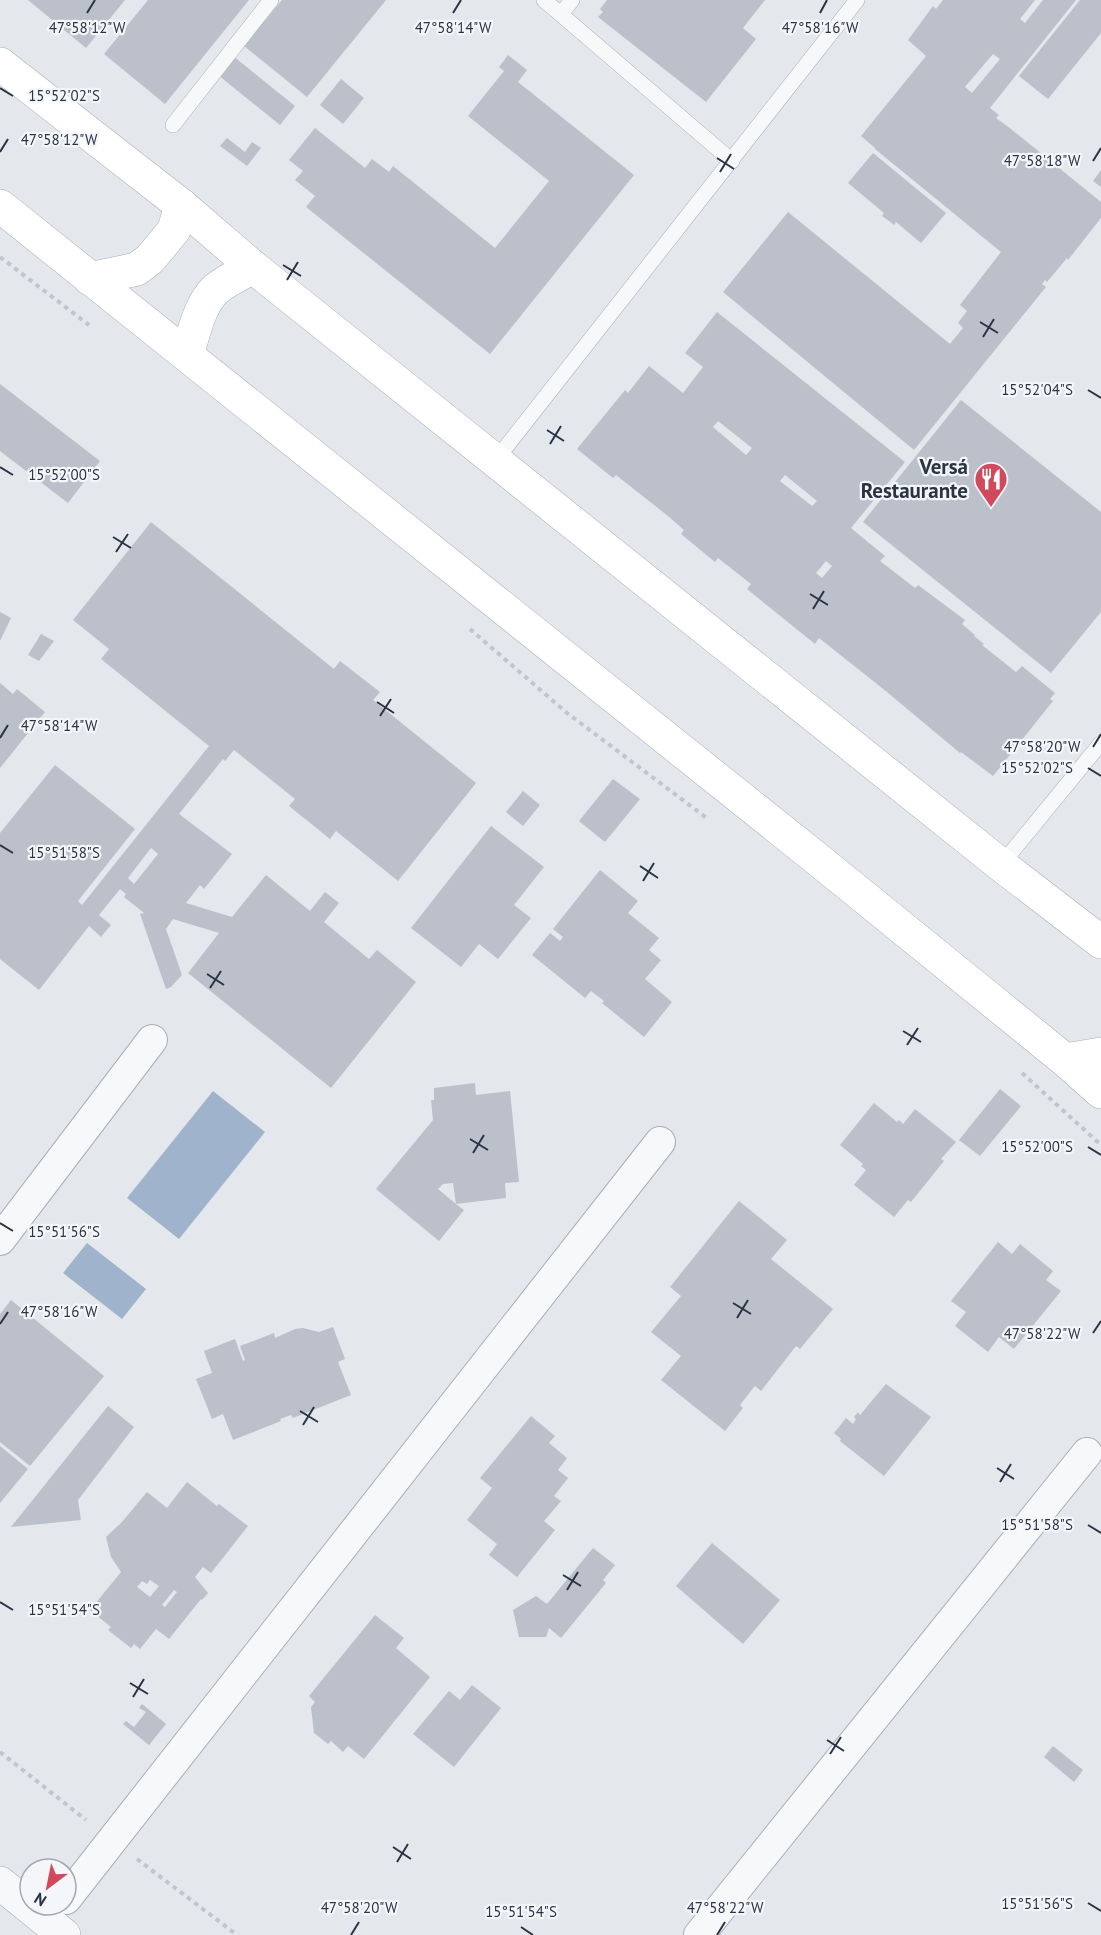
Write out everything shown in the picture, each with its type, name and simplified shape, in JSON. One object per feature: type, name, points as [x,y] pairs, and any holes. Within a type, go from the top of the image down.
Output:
[{"type":"main road","points":[[0,64],[181,206],[253,267],[1000,866],[1101,942]]},
{"type":"main road","points":[[0,206],[806,850],[1065,1060],[1101,1092]]},
{"type":"main road","points":[[90,279],[137,268],[150,259],[174,230],[181,206]]},
{"type":"main road","points":[[187,355],[206,302],[230,279],[253,267]]},
{"type":"main road","points":[[1065,1060],[1101,1054]]},
{"type":"street","points":[[0,1240],[152,1040]]},
{"type":"street","points":[[78,1892],[660,1142]]},
{"type":"street","points":[[699,1935],[1087,1453]]},
{"type":"street","points":[[0,1883],[18,1893]]},
{"type":"lane","points":[[173,125],[271,0]]},
{"type":"lane","points":[[544,0],[732,160]]},
{"type":"lane","points":[[561,14],[572,0]]},
{"type":"lane","points":[[495,461],[857,0]]},
{"type":"lane","points":[[1000,866],[1101,743]]},
{"type":"water","points":[[213,1091],[265,1132],[179,1239],[127,1198]]},
{"type":"water","points":[[87,1243],[146,1289],[122,1319],[63,1273]]},
{"type":"building","points":[[28,0],[125,0],[86,48]]},
{"type":"building","points":[[148,0],[249,0],[165,104],[104,54]]},
{"type":"building","points":[[282,0],[386,0],[307,97],[244,46]]},
{"type":"building","points":[[607,0],[765,0],[743,28],[756,39],[706,102],[598,17],[603,12],[600,9]]},
{"type":"building","points":[[943,0],[1035,0],[1020,19],[1025,23],[1043,0],[1076,0],[990,108],[999,115],[996,118],[1101,202],[1101,218],[1068,260],[1067,258],[1047,282],[1045,280],[1042,284],[1046,287],[914,450],[723,292],[788,212],[950,344],[963,328],[958,323],[967,311],[960,305],[1001,252],[861,136],[926,56],[908,40],[933,6],[936,9]],"holes":[[[993,54],[1000,59],[972,93],[965,87]]]},
{"type":"building","points":[[1080,0],[1101,0],[1101,33],[1048,99],[1019,76]]},
{"type":"building","points":[[508,55],[527,70],[518,82],[634,175],[490,354],[306,207],[315,196],[295,180],[303,171],[289,160],[315,128],[365,168],[372,159],[389,172],[393,166],[495,248],[549,181],[468,116],[504,71],[499,67]]},
{"type":"building","points":[[233,56],[295,106],[280,125],[218,75]]},
{"type":"building","points":[[341,79],[364,98],[343,124],[320,105]]},
{"type":"building","points":[[227,138],[245,152],[252,142],[261,148],[247,166],[220,146]]},
{"type":"building","points":[[873,153],[946,213],[921,243],[896,222],[894,225],[882,216],[884,213],[848,183]]},
{"type":"building","points":[[1101,170],[1101,187],[1093,181]]},
{"type":"building","points":[[717,312],[905,462],[851,528],[885,556],[880,561],[915,588],[918,585],[965,620],[962,624],[984,644],[982,645],[1016,672],[1022,666],[1055,693],[1050,699],[1053,701],[993,776],[960,753],[819,638],[815,644],[747,589],[751,584],[718,558],[715,562],[681,534],[684,530],[668,516],[616,475],[613,478],[577,449],[625,390],[628,393],[649,366],[683,393],[703,367],[685,353]],"holes":[[[718,421],[752,448],[746,455],[713,427]],[[785,475],[817,501],[812,506],[780,481]],[[826,561],[832,566],[822,578],[816,573]]]},
{"type":"building","points":[[0,384],[100,461],[68,503],[0,451]]},
{"type":"building","points":[[961,400],[1101,512],[1101,612],[1051,673],[863,522]]},
{"type":"building","points":[[151,522],[334,669],[340,661],[380,692],[373,700],[476,783],[398,881],[336,831],[330,839],[289,806],[295,799],[234,750],[225,761],[223,759],[179,814],[232,854],[204,889],[200,885],[186,903],[232,917],[266,875],[310,911],[325,892],[339,903],[324,922],[369,959],[377,950],[416,982],[331,1088],[188,973],[219,933],[173,919],[166,929],[182,975],[166,989],[140,914],[144,913],[124,897],[126,894],[120,889],[99,915],[111,925],[101,937],[89,926],[39,990],[0,959],[0,833],[55,765],[135,829],[78,901],[82,905],[209,746],[101,659],[109,649],[73,620]],"holes":[[[151,848],[158,854],[134,884],[128,878]]]},
{"type":"building","points":[[0,612],[11,618],[0,641]]},
{"type":"building","points":[[41,634],[54,641],[39,661],[28,655]]},
{"type":"building","points":[[0,683],[13,694],[17,689],[45,712],[0,768]]},
{"type":"building","points":[[613,779],[640,799],[605,842],[579,821]]},
{"type":"building","points":[[523,791],[540,805],[523,826],[506,812]]},
{"type":"building","points":[[491,826],[544,867],[514,905],[531,918],[498,959],[479,944],[461,967],[411,928]]},
{"type":"building","points":[[600,870],[638,901],[628,913],[659,938],[649,950],[661,960],[645,979],[672,1002],[644,1037],[602,1003],[604,1001],[591,991],[585,998],[532,955],[550,933],[560,941],[563,937],[553,929]]},
{"type":"building","points":[[475,1083],[476,1095],[510,1091],[519,1182],[505,1183],[506,1198],[456,1204],[464,1210],[439,1241],[376,1189],[433,1120],[431,1100],[434,1100],[434,1088]],"holes":[[[453,1183],[456,1204],[438,1189],[443,1184]]]},
{"type":"building","points":[[1000,1089],[1021,1106],[980,1156],[959,1140]]},
{"type":"building","points":[[874,1103],[897,1122],[899,1120],[903,1124],[915,1109],[956,1142],[941,1159],[944,1161],[911,1202],[908,1200],[894,1217],[854,1185],[866,1170],[861,1166],[863,1164],[840,1145]]},
{"type":"building","points":[[739,1201],[787,1240],[771,1259],[833,1309],[800,1349],[796,1346],[761,1391],[754,1387],[740,1405],[743,1408],[725,1431],[661,1380],[681,1356],[651,1332],[681,1296],[670,1287]]},
{"type":"building","points":[[998,1242],[1012,1254],[1020,1244],[1053,1271],[1046,1280],[1061,1291],[1014,1349],[999,1337],[988,1352],[955,1326],[966,1312],[951,1301]]},
{"type":"building","points":[[11,1300],[104,1376],[30,1466],[0,1442],[0,1314]]},
{"type":"building","points":[[333,1327],[345,1359],[338,1362],[351,1395],[293,1418],[291,1415],[280,1419],[281,1421],[233,1440],[223,1414],[212,1419],[196,1379],[212,1373],[204,1351],[235,1339],[243,1361],[245,1360],[240,1346],[274,1333],[275,1338],[295,1329],[303,1328],[319,1332]]},
{"type":"building","points":[[886,1384],[931,1417],[884,1476],[840,1441],[841,1439],[834,1433],[846,1418],[853,1424],[858,1412],[860,1415]]},
{"type":"building","points":[[108,1406],[134,1427],[78,1500],[81,1520],[11,1527]]},
{"type":"building","points":[[531,1416],[555,1436],[549,1443],[567,1458],[558,1470],[568,1478],[554,1496],[561,1501],[544,1521],[555,1530],[517,1577],[489,1555],[497,1544],[467,1520],[492,1488],[480,1478]]},
{"type":"building","points":[[0,1446],[28,1469],[0,1503]]},
{"type":"building","points":[[187,1482],[217,1506],[219,1504],[248,1526],[211,1573],[203,1567],[195,1577],[208,1593],[169,1639],[156,1629],[140,1649],[134,1644],[131,1648],[108,1630],[111,1627],[90,1610],[121,1572],[111,1557],[106,1537],[147,1492],[167,1508]],"holes":[[[150,1580],[159,1586],[150,1597],[137,1587],[142,1581],[147,1584]],[[174,1590],[177,1592],[165,1607],[162,1605]]]},
{"type":"building","points":[[712,1543],[780,1600],[743,1644],[676,1586]]},
{"type":"building","points":[[593,1548],[615,1565],[603,1580],[606,1583],[561,1638],[549,1628],[546,1637],[519,1637],[513,1610],[536,1596],[547,1604]]},
{"type":"building","points":[[375,1615],[404,1638],[396,1648],[430,1677],[364,1759],[348,1746],[343,1752],[331,1741],[328,1744],[314,1733],[311,1707],[315,1702],[309,1696]]},
{"type":"building","points":[[472,1685],[501,1708],[454,1767],[413,1734],[449,1691],[460,1700]]},
{"type":"building","points":[[142,1704],[166,1724],[149,1745],[123,1724],[126,1721],[134,1727],[146,1712],[139,1708]]},
{"type":"building","points":[[1053,1746],[1083,1770],[1074,1782],[1044,1757]]},
{"type":"place","name":"Versá Restaurante","points":[[991,508]]}]
